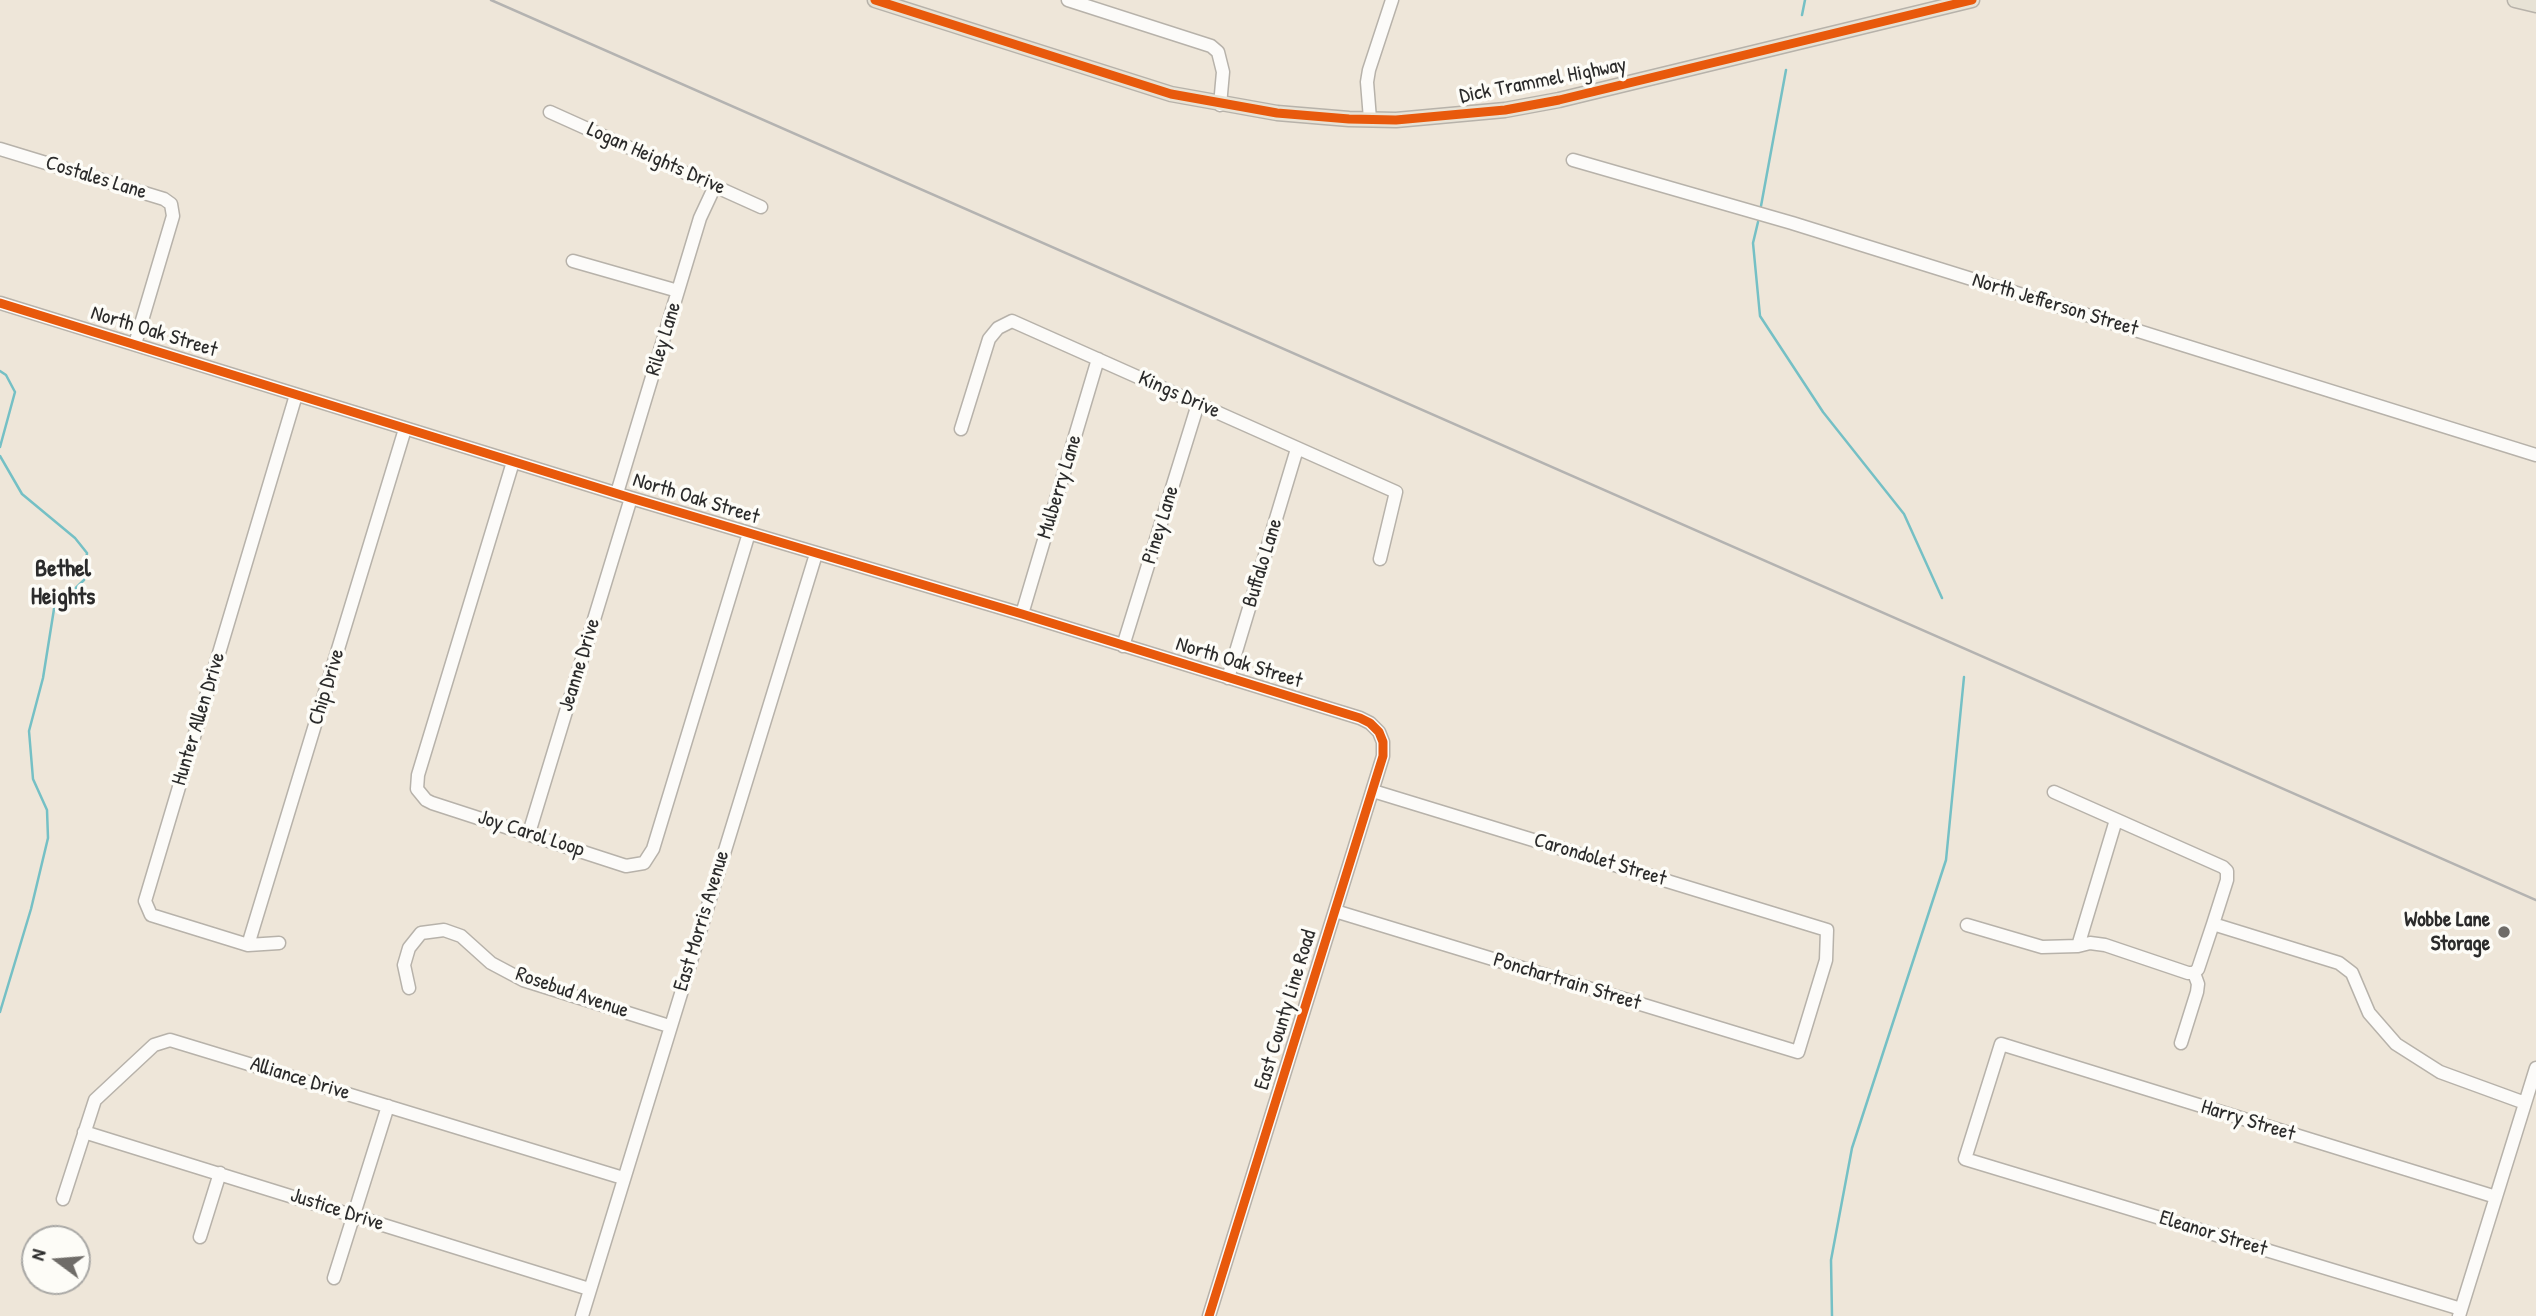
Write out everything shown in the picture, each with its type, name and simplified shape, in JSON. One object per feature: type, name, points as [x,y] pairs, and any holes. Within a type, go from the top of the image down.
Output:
[{"type":"main road","name":"Dick Trammel Highway","points":[[875,0],[1135,85],[1220,105],[1312,117],[1370,119],[1451,116],[1559,100],[1972,0]]},
{"type":"main road","points":[[2515,0],[2536,5]]},
{"type":"street","points":[[1370,119],[1367,82],[1369,70],[1392,0]]},
{"type":"street","points":[[1076,1],[1211,46],[1218,52],[1223,72],[1220,105]]},
{"type":"street","name":"Logan Heights Drive","points":[[550,112],[761,207]]},
{"type":"street","name":"Costales Lane","points":[[0,149],[155,196],[171,204],[173,216],[135,344]]},
{"type":"street","name":"North Jefferson Street","points":[[1573,160],[1780,220],[2536,454]]},
{"type":"street","name":"Riley Lane","points":[[617,493],[700,218],[715,186]]},
{"type":"street","points":[[573,261],[678,291]]},
{"type":"street","name":"North Oak Street","points":[[0,303],[513,462],[1360,718],[1370,723],[1378,732]]},
{"type":"street","name":"Kings Drive","points":[[961,429],[989,339],[998,328],[1012,321],[1396,492],[1380,559]]},
{"type":"street","name":"Mulberry Lane","points":[[1022,614],[1098,359]]},
{"type":"street","name":"Hunter Allen Drive","points":[[279,943],[248,945],[151,915],[145,901],[296,395]]},
{"type":"street","name":"Piney Lane","points":[[1123,646],[1198,404]]},
{"type":"street","name":"Chip Drive","points":[[248,945],[405,429]]},
{"type":"street","name":"Buffalo Lane","points":[[1228,678],[1297,449]]},
{"type":"street","name":"Joy Carol Loop","points":[[513,462],[416,782],[421,795],[432,803],[626,866],[644,863],[653,849],[749,533]]},
{"type":"street","name":"Jeanne Drive","points":[[529,833],[631,498]]},
{"type":"street","name":"East Morris Avenue","points":[[582,1316],[816,554]]},
{"type":"street","name":"East County Line Road","points":[[1209,1316],[1373,791],[1383,756],[1383,742],[1378,732]]},
{"type":"street","name":"Carondolet Street","points":[[1373,791],[1827,930],[1826,960],[1798,1052]]},
{"type":"street","points":[[1967,925],[2042,947],[2105,944],[2188,973],[2194,973],[2198,969],[2227,880],[2226,869],[2054,792]]},
{"type":"street","points":[[2078,946],[2116,820]]},
{"type":"street","name":"Ponchartrain Street","points":[[1335,911],[1798,1052]]},
{"type":"street","points":[[2213,923],[2339,963],[2352,974],[2369,1013],[2396,1044],[2440,1072],[2525,1103]]},
{"type":"street","name":"Rosebud Avenue","points":[[409,988],[404,965],[409,948],[421,933],[444,930],[461,936],[491,963],[523,980],[669,1026]]},
{"type":"street","points":[[2181,1043],[2197,992],[2198,984],[2194,973]]},
{"type":"street","name":"Alliance Drive","points":[[63,1199],[92,1105],[98,1096],[154,1045],[166,1040],[623,1178]]},
{"type":"street","name":"Harry Street","points":[[1965,1159],[2001,1044],[2496,1197]]},
{"type":"street","points":[[2460,1313],[2536,1068]]},
{"type":"street","points":[[334,1278],[388,1106]]},
{"type":"street","name":"Justice Drive","points":[[84,1132],[589,1289]]},
{"type":"street","name":"Eleanor Street","points":[[1965,1159],[2460,1313]]},
{"type":"street","points":[[200,1237],[220,1173]]},
{"type":"waterway","points":[[1802,15],[1805,0]]},
{"type":"waterway","points":[[1761,206],[1786,70]]},
{"type":"waterway","points":[[1758,222],[1753,243],[1760,316],[1823,412],[1904,514],[1942,598]]},
{"type":"waterway","points":[[0,371],[6,375],[15,392],[0,447]]},
{"type":"waterway","points":[[0,456],[22,494],[75,538],[87,553],[84,580],[54,609],[43,678],[29,731],[33,779],[47,810],[48,838],[31,909],[0,1012]]},
{"type":"waterway","points":[[1832,1316],[1831,1260],[1852,1148],[1946,860],[1964,677]]},
{"type":"railway","points":[[491,0],[2536,900]]},
{"type":"cycle path","points":[[875,0],[1171,94],[1277,113],[1396,120],[1505,110],[1559,100],[1972,0]]},
{"type":"cycle path","points":[[0,303],[631,498],[1022,614],[1370,723],[1379,732],[1383,742],[1383,756],[1209,1316]]},
{"type":"place","name":"Wobbe Lane Storage","points":[[2504,932]]},
{"type":"district","name":"Bethel Heights","points":[[63,584]]}]
